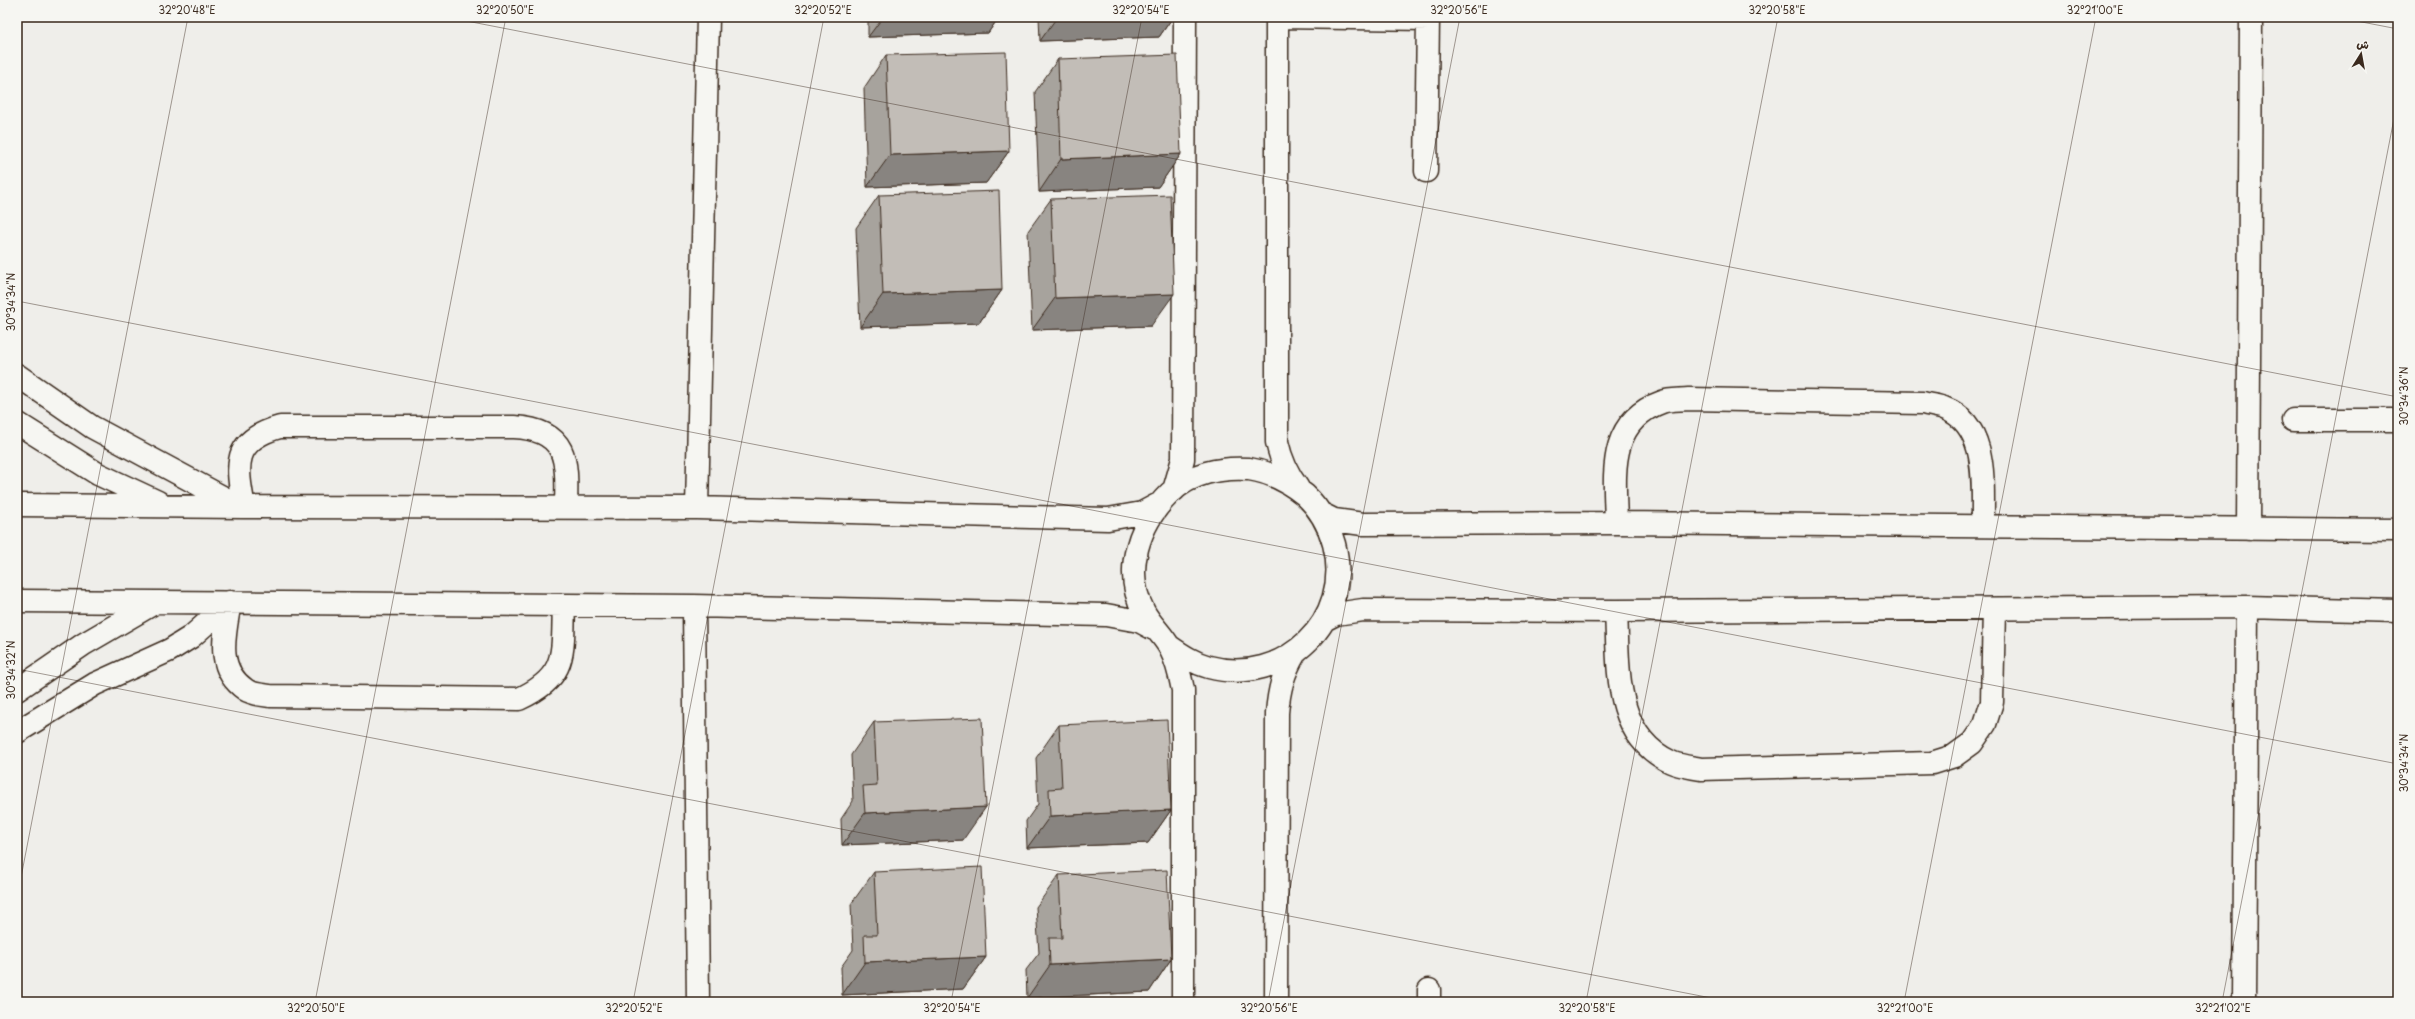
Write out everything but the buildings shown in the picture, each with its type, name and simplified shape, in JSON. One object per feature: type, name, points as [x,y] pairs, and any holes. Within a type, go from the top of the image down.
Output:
[{"type":"street","points":[[697,508],[708,17]]},
{"type":"street","points":[[1174,490],[1184,459],[1185,17]]},
{"type":"street","points":[[1298,489],[1288,476],[1281,460],[1277,442],[1277,17],[1428,18],[1426,171]]},
{"type":"street","points":[[2248,529],[2251,17]]},
{"type":"street","points":[[17,375],[92,427],[242,507]]},
{"type":"street","points":[[1616,523],[1615,461],[1622,435],[1639,414],[1662,401],[1689,399],[1924,403],[1945,408],[1964,421],[1976,440],[1982,462],[1983,525]]},
{"type":"street","points":[[2293,420],[2398,420]]},
{"type":"street","points":[[17,423],[98,474],[165,505]]},
{"type":"street","points":[[242,507],[238,474],[240,456],[250,442],[263,432],[280,427],[452,427],[533,428],[549,436],[561,449],[567,466],[566,507]]},
{"type":"street","points":[[17,504],[242,507],[697,508],[1108,519],[1142,513],[1157,505],[1174,490],[1192,478],[1214,470],[1236,468],[1265,473],[1279,478],[1298,489],[1311,500],[1322,514],[1333,541],[1337,556],[1338,578],[1334,600],[1324,620],[1311,638],[1295,653],[1275,664],[1253,670],[1230,671],[1208,667],[1188,659],[1169,646],[1154,630],[1143,610],[1138,596],[1134,567],[1137,545],[1145,524],[1157,505]]},
{"type":"street","points":[[1322,514],[1334,520],[1362,524],[1616,523],[1983,525],[2398,530]]},
{"type":"street","points":[[17,601],[694,606],[1106,615],[1139,621],[1154,630]]},
{"type":"street","points":[[17,690],[84,644],[157,602]]},
{"type":"street","points":[[227,603],[223,652],[230,675],[247,690],[270,696],[504,698],[519,698],[540,689],[555,674],[562,653],[564,605]]},
{"type":"street","points":[[17,732],[95,684],[170,650],[191,637],[227,603]]},
{"type":"street","points":[[694,606],[698,1002]]},
{"type":"street","points":[[1324,620],[1336,614],[1362,610],[1616,611],[2247,607],[2398,611]]},
{"type":"street","points":[[2244,1002],[2247,607]]},
{"type":"street","points":[[1616,611],[1620,690],[1628,720],[1646,744],[1671,762],[1701,769],[1932,763],[1954,756],[1972,743],[1985,724],[1992,702],[1994,609]]},
{"type":"street","points":[[1169,646],[1178,667],[1183,690],[1185,713],[1183,1002]]},
{"type":"street","points":[[1276,1002],[1278,692],[1284,671],[1295,653]]}]
